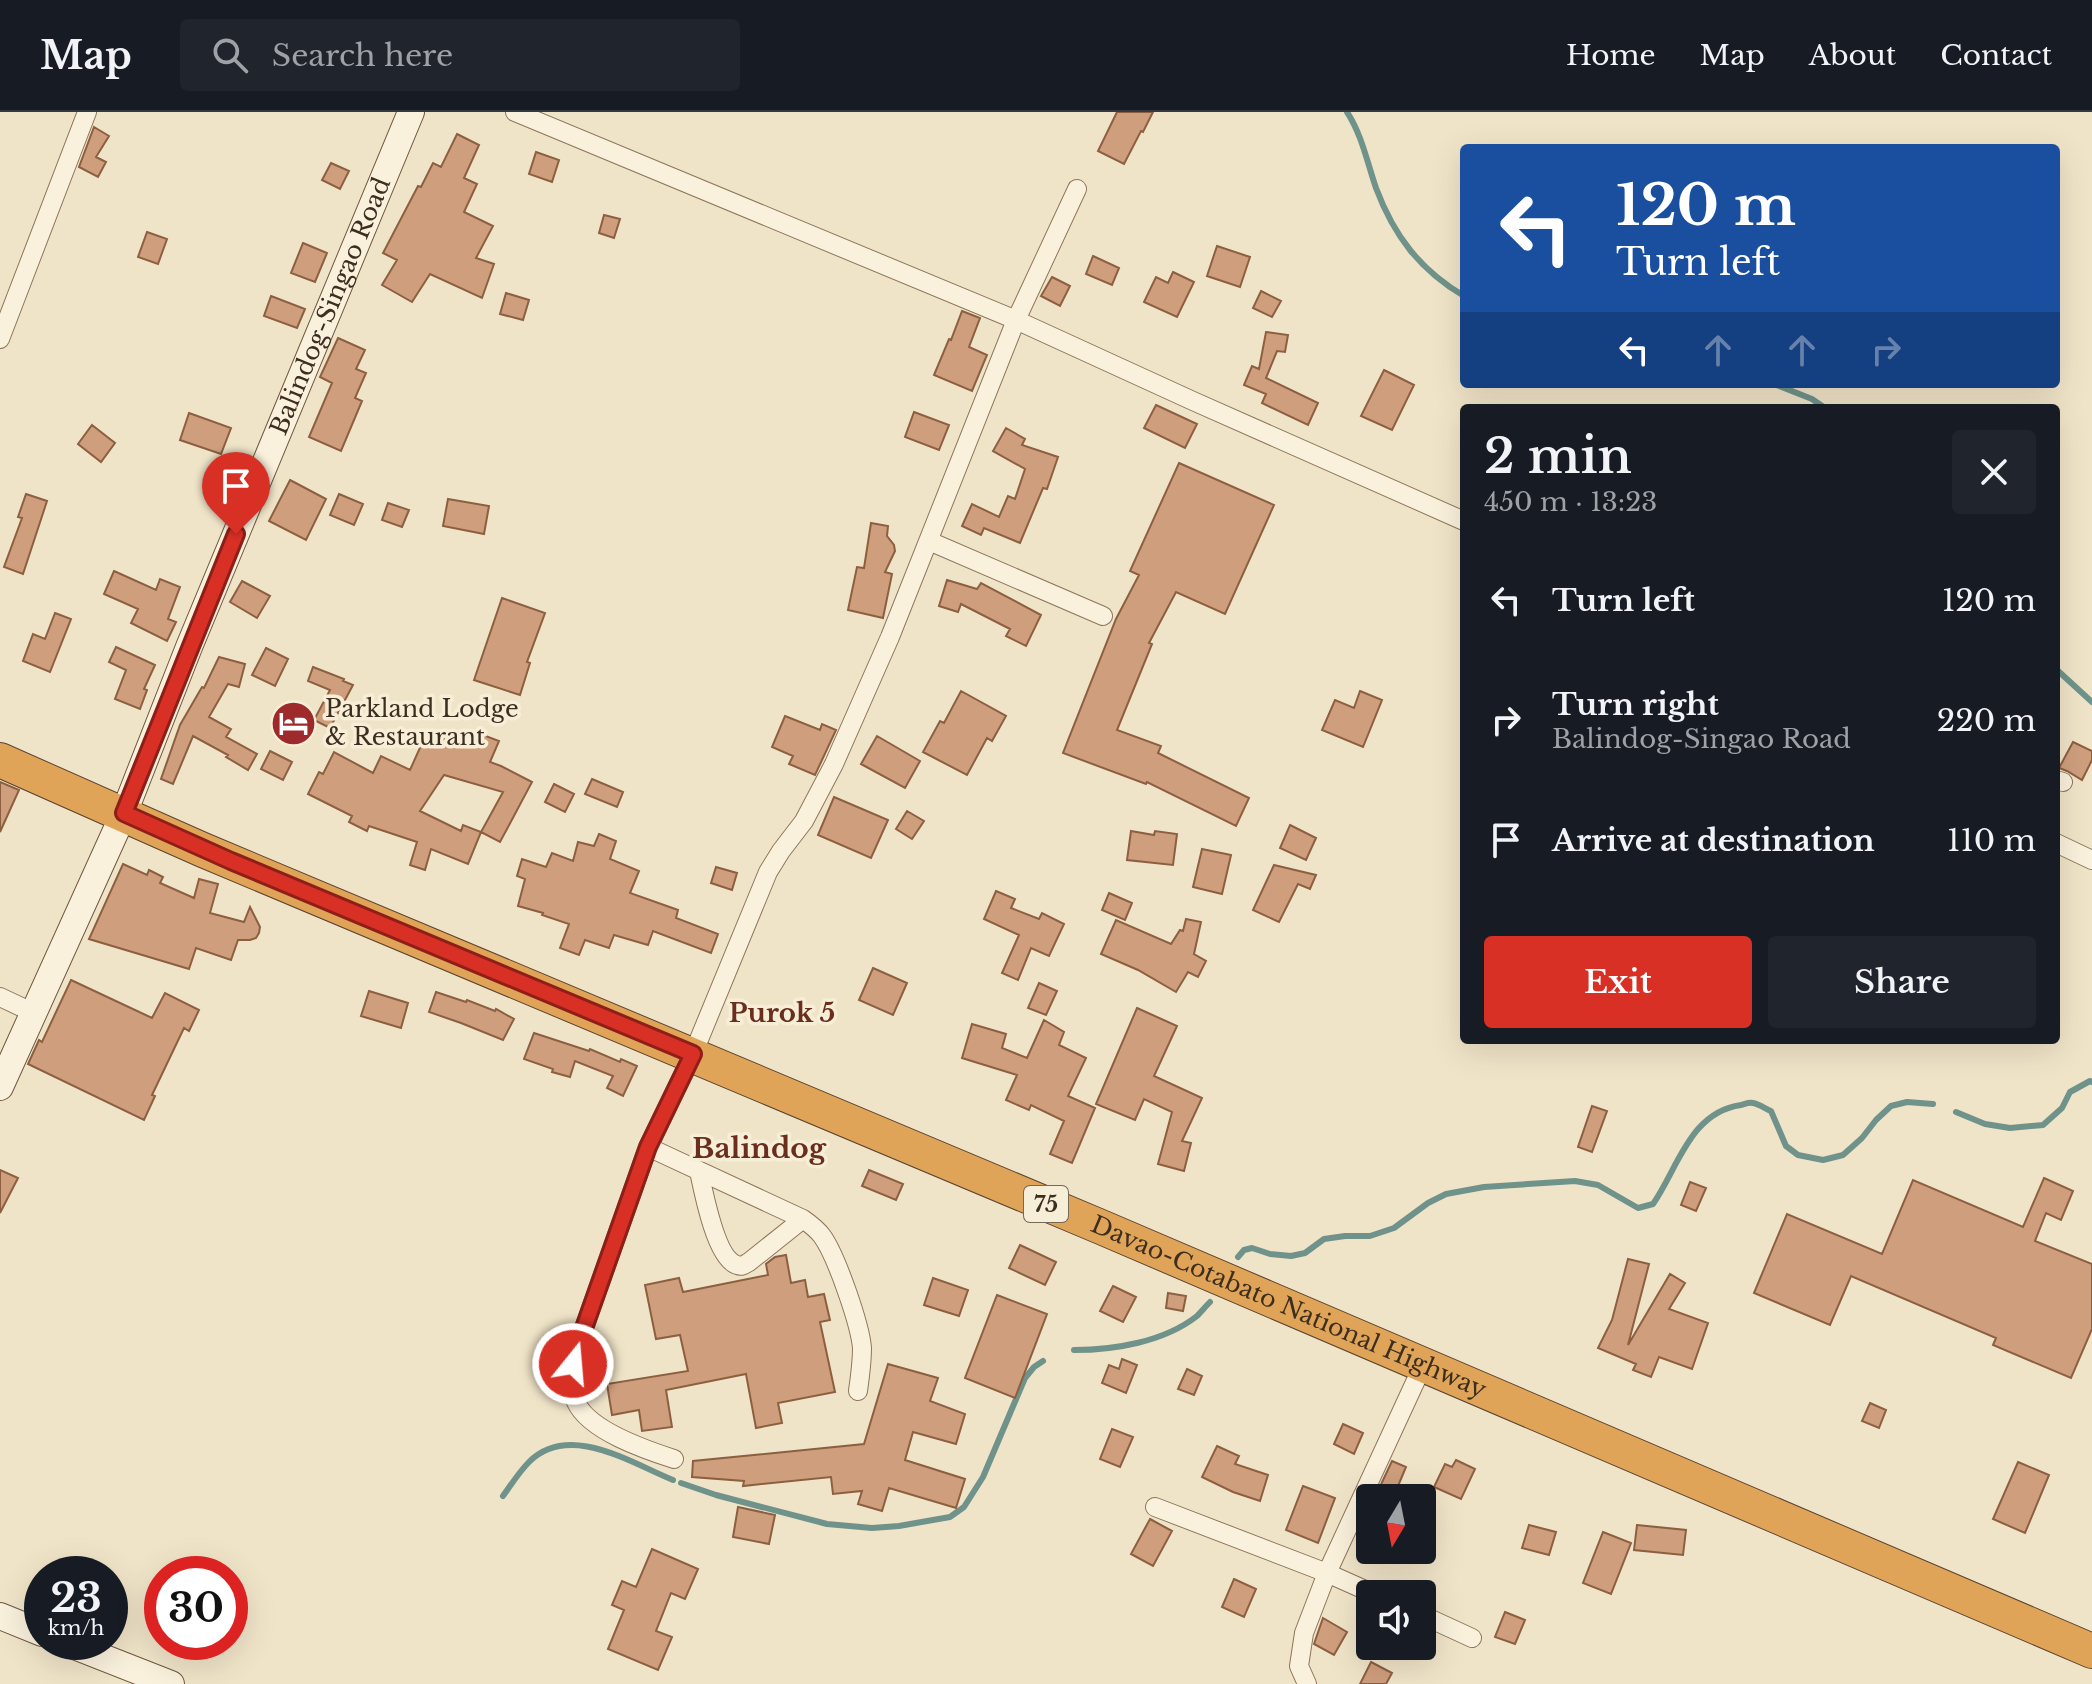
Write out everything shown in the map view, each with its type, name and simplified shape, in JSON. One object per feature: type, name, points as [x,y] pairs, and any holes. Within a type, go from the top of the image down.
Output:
[{"type":"highway","name":"Davao-Cotabato National Highway","points":[[0,760],[203,850],[693,1054],[2092,1651]]},
{"type":"street","points":[[0,339],[87,112]]},
{"type":"street","name":"Balindog-Singao Road","points":[[0,1087],[124,813],[195,632],[411,112]]},
{"type":"street","points":[[515,112],[1016,320],[1460,519]]},
{"type":"street","points":[[674,1459],[621,1439],[583,1412],[576,1402],[572,1384],[578,1345],[648,1147],[693,1054],[768,872],[804,821],[834,764],[890,637],[1016,320],[1077,189]]},
{"type":"street","points":[[929,541],[1103,616]]},
{"type":"street","points":[[2060,845],[2092,860]]},
{"type":"street","points":[[0,997],[34,1013]]},
{"type":"street","points":[[648,1147],[803,1219],[819,1233],[830,1250],[859,1327],[862,1366],[858,1391]]},
{"type":"street","points":[[699,1171],[719,1242],[727,1258],[737,1265],[749,1262],[803,1219]]},
{"type":"street","points":[[1307,1684],[1299,1666],[1304,1633],[1327,1573],[1423,1365]]},
{"type":"street","points":[[1155,1507],[1356,1586]]},
{"type":"street","points":[[0,1616],[24,1626]]},
{"type":"street","points":[[1436,1621],[1472,1638]]},
{"type":"street","points":[[110,1660],[171,1684]]},
{"type":"building","points":[[1117,112],[1153,112],[1124,164],[1098,151]]},
{"type":"building","points":[[94,127],[109,136],[96,157],[106,162],[98,177],[79,167]]},
{"type":"building","points":[[457,134],[479,145],[464,178],[477,184],[464,212],[493,226],[476,258],[494,264],[482,298],[430,274],[412,302],[382,285],[397,260],[383,253],[418,186],[421,187],[433,163],[441,167]]},
{"type":"building","points":[[536,152],[559,160],[552,182],[529,174]]},
{"type":"building","points":[[331,163],[349,171],[340,189],[322,180]]},
{"type":"building","points":[[604,215],[620,219],[614,238],[599,233]]},
{"type":"building","points":[[147,232],[167,239],[158,264],[138,257]]},
{"type":"building","points":[[303,243],[327,253],[315,282],[291,273]]},
{"type":"building","points":[[1217,246],[1250,257],[1240,287],[1207,276]]},
{"type":"building","points":[[1093,256],[1119,268],[1112,285],[1086,274]]},
{"type":"building","points":[[1173,272],[1194,282],[1177,317],[1144,302],[1156,277],[1168,283]]},
{"type":"building","points":[[1052,277],[1070,286],[1060,306],[1041,296]]},
{"type":"building","points":[[1261,291],[1281,301],[1272,317],[1253,308]]},
{"type":"building","points":[[506,293],[529,300],[523,320],[500,314]]},
{"type":"building","points":[[271,296],[305,309],[297,328],[264,316]]},
{"type":"building","points":[[962,311],[980,318],[969,347],[987,355],[972,391],[934,375]]},
{"type":"building","points":[[1266,332],[1288,335],[1285,352],[1277,351],[1266,378],[1318,403],[1308,425],[1262,403],[1266,394],[1244,385],[1252,366],[1259,369]]},
{"type":"building","points":[[338,338],[365,350],[356,369],[366,373],[355,398],[362,401],[341,451],[309,437],[332,383],[320,377]]},
{"type":"building","points":[[1384,370],[1414,385],[1392,430],[1361,416]]},
{"type":"building","points":[[1156,405],[1197,424],[1185,448],[1144,428]]},
{"type":"building","points":[[914,412],[949,425],[939,450],[905,437]]},
{"type":"building","points":[[189,413],[231,428],[221,454],[180,440]]},
{"type":"building","points":[[92,425],[115,443],[101,462],[78,444]]},
{"type":"building","points":[[1006,428],[1025,439],[1022,445],[1058,457],[1047,489],[1043,488],[1020,543],[984,528],[981,535],[962,526],[972,504],[999,517],[1008,496],[1015,499],[1025,469],[993,451]]},
{"type":"building","points":[[1179,463],[1274,505],[1225,614],[1176,592],[1149,643],[1152,644],[1117,730],[1161,746],[1158,753],[1249,798],[1236,826],[1147,782],[1063,753],[1116,619],[1139,575],[1130,571]]},
{"type":"building","points":[[290,480],[326,499],[306,540],[269,521]]},
{"type":"building","points":[[26,494],[47,501],[23,574],[4,567],[22,518],[18,517]]},
{"type":"building","points":[[339,494],[363,504],[354,525],[330,515]]},
{"type":"building","points":[[448,499],[489,506],[484,534],[443,526]]},
{"type":"building","points":[[388,503],[409,510],[402,527],[382,520]]},
{"type":"building","points":[[871,523],[888,526],[887,536],[895,551],[885,572],[892,574],[883,618],[848,610],[857,567],[864,568]]},
{"type":"building","points":[[114,571],[156,590],[160,579],[180,587],[168,619],[176,622],[167,641],[131,623],[138,609],[104,594]]},
{"type":"building","points":[[947,580],[977,589],[981,583],[1041,615],[1026,646],[1006,636],[1010,629],[961,604],[958,612],[939,606]]},
{"type":"building","points":[[242,581],[270,596],[257,618],[230,602]]},
{"type":"building","points":[[502,598],[545,613],[527,662],[530,663],[520,695],[474,680]]},
{"type":"building","points":[[55,613],[71,619],[50,672],[23,661],[33,634],[45,639]]},
{"type":"building","points":[[116,647],[155,665],[144,689],[147,690],[140,709],[115,699],[126,670],[109,662]]},
{"type":"building","points":[[266,648],[288,659],[275,686],[252,675]]},
{"type":"building","points":[[219,657],[245,664],[239,687],[228,684],[209,717],[231,729],[226,737],[257,754],[248,770],[193,736],[173,784],[161,779],[180,725],[204,688]]},
{"type":"building","points":[[313,667],[353,685],[330,728],[314,720],[330,690],[308,681]]},
{"type":"building","points":[[961,691],[1006,716],[992,741],[987,738],[967,775],[923,752],[940,721],[944,723]]},
{"type":"building","points":[[1360,691],[1382,700],[1363,747],[1322,730],[1335,700],[1354,708]]},
{"type":"building","points":[[785,716],[820,730],[822,724],[836,730],[815,775],[789,764],[793,756],[772,747]]},
{"type":"building","points":[[470,730],[499,741],[490,762],[532,782],[500,842],[481,832],[468,864],[431,849],[425,870],[410,865],[417,842],[369,826],[367,831],[349,822],[352,816],[308,794],[334,752],[373,773],[381,756],[410,770],[427,732],[463,747]],"holes":[[[444,775],[503,792],[481,832],[463,825],[461,831],[420,811]]]},
{"type":"building","points":[[877,736],[920,761],[905,788],[861,764]]},
{"type":"building","points":[[2073,742],[2092,751],[2092,760],[2082,780],[2060,766]]},
{"type":"building","points":[[270,751],[292,762],[283,780],[261,769]]},
{"type":"building","points":[[592,779],[623,792],[617,807],[585,794]]},
{"type":"building","points":[[0,782],[19,790],[0,832]]},
{"type":"building","points":[[554,784],[574,794],[565,812],[545,802]]},
{"type":"building","points":[[834,797],[888,820],[871,858],[818,835]]},
{"type":"building","points":[[907,811],[924,821],[912,839],[896,829]]},
{"type":"building","points":[[1290,825],[1316,838],[1306,860],[1280,848]]},
{"type":"building","points":[[1131,831],[1154,835],[1155,831],[1177,834],[1173,865],[1127,860]]},
{"type":"building","points":[[599,834],[616,841],[610,859],[639,871],[630,893],[678,910],[676,918],[718,934],[711,953],[653,931],[648,945],[614,935],[609,948],[585,940],[579,955],[560,948],[569,924],[518,906],[525,879],[517,876],[522,859],[546,867],[552,853],[573,861],[578,842],[594,846]]},
{"type":"building","points":[[1202,849],[1231,855],[1222,894],[1193,887]]},
{"type":"building","points":[[123,864],[147,875],[149,870],[163,877],[160,883],[194,898],[199,879],[218,884],[210,913],[244,922],[250,907],[260,927],[259,933],[250,940],[238,940],[231,960],[196,948],[189,969],[89,939]]},
{"type":"building","points":[[1274,865],[1316,875],[1310,889],[1298,884],[1279,922],[1253,910]]},
{"type":"building","points":[[716,867],[737,873],[732,890],[711,883]]},
{"type":"building","points":[[996,891],[1015,899],[1011,908],[1039,919],[1042,913],[1064,924],[1049,956],[1031,948],[1018,980],[1002,973],[1019,935],[984,919]]},
{"type":"building","points":[[1109,893],[1132,903],[1125,920],[1102,910]]},
{"type":"building","points":[[1186,919],[1201,922],[1194,954],[1206,961],[1198,977],[1188,972],[1176,992],[1138,970],[1101,954],[1116,920],[1171,944],[1180,930],[1183,931]]},
{"type":"building","points":[[873,968],[907,983],[893,1015],[859,1000]]},
{"type":"building","points":[[71,980],[152,1018],[165,993],[199,1010],[189,1031],[184,1028],[152,1095],[155,1096],[144,1120],[28,1064],[39,1040],[42,1042]]},
{"type":"building","points":[[1039,983],[1057,991],[1046,1015],[1028,1008]]},
{"type":"building","points":[[369,991],[408,1003],[401,1028],[361,1016]]},
{"type":"building","points":[[436,992],[496,1009],[514,1019],[503,1040],[429,1012]]},
{"type":"building","points":[[1137,1008],[1177,1026],[1154,1076],[1202,1098],[1182,1141],[1191,1143],[1184,1171],[1158,1164],[1172,1112],[1144,1099],[1135,1120],[1096,1104]]},
{"type":"building","points":[[1044,1020],[1064,1032],[1059,1045],[1086,1058],[1068,1096],[1095,1108],[1072,1163],[1050,1154],[1064,1121],[1031,1105],[1029,1110],[1006,1100],[1017,1075],[962,1058],[972,1024],[1006,1034],[1002,1048],[1027,1058]]},
{"type":"building","points":[[534,1033],[637,1066],[623,1096],[607,1088],[613,1076],[575,1061],[570,1077],[524,1059]]},
{"type":"building","points":[[1592,1106],[1607,1111],[1592,1152],[1578,1147]]},
{"type":"building","points":[[0,1170],[18,1178],[0,1213]]},
{"type":"building","points":[[869,1170],[903,1184],[896,1200],[862,1186]]},
{"type":"building","points":[[2044,1178],[2073,1191],[2061,1220],[2046,1213],[2035,1241],[2092,1264],[2092,1329],[2071,1378],[1993,1345],[1996,1338],[1851,1276],[1830,1325],[1754,1293],[1787,1214],[1882,1254],[1913,1180],[2023,1227]]},
{"type":"building","points":[[1690,1182],[1706,1188],[1696,1211],[1681,1205]]},
{"type":"building","points":[[1020,1245],[1056,1262],[1045,1285],[1009,1268]]},
{"type":"building","points":[[786,1255],[791,1283],[805,1280],[808,1297],[824,1294],[830,1320],[820,1322],[835,1392],[778,1403],[782,1423],[756,1428],[746,1374],[666,1390],[672,1427],[642,1431],[639,1410],[612,1415],[607,1384],[688,1371],[680,1335],[656,1339],[645,1285],[679,1278],[683,1292],[768,1275],[766,1264],[775,1257]]},
{"type":"building","points":[[1628,1259],[1649,1264],[1628,1345],[1670,1274],[1685,1283],[1669,1309],[1708,1323],[1692,1369],[1659,1357],[1651,1377],[1633,1370],[1636,1364],[1598,1348],[1612,1320]]},
{"type":"building","points":[[933,1278],[968,1290],[959,1316],[924,1305]]},
{"type":"building","points":[[1113,1286],[1136,1297],[1123,1322],[1100,1311]]},
{"type":"building","points":[[1168,1293],[1186,1296],[1183,1311],[1166,1308]]},
{"type":"building","points":[[997,1295],[1047,1314],[1015,1398],[965,1378]]},
{"type":"building","points":[[1122,1359],[1137,1365],[1126,1393],[1102,1383],[1109,1365],[1119,1369]]},
{"type":"building","points":[[888,1364],[938,1378],[930,1401],[965,1414],[956,1444],[913,1432],[905,1460],[965,1479],[956,1508],[889,1488],[882,1511],[858,1504],[862,1491],[833,1494],[831,1477],[743,1486],[744,1481],[692,1477],[693,1461],[864,1444]]},
{"type":"building","points":[[1187,1369],[1202,1376],[1194,1395],[1178,1389]]},
{"type":"building","points":[[1870,1403],[1886,1410],[1879,1428],[1862,1421]]},
{"type":"building","points":[[1343,1424],[1363,1433],[1354,1454],[1334,1444]]},
{"type":"building","points":[[1112,1429],[1133,1437],[1120,1467],[1100,1459]]},
{"type":"building","points":[[1217,1446],[1239,1456],[1235,1464],[1268,1475],[1260,1501],[1202,1477]]},
{"type":"building","points":[[1456,1460],[1475,1469],[1461,1499],[1436,1488],[1445,1464],[1452,1467]]},
{"type":"building","points":[[1392,1461],[1406,1467],[1399,1484],[1381,1484]]},
{"type":"building","points":[[2018,1462],[2049,1475],[2025,1533],[1993,1519]]},
{"type":"building","points":[[1303,1486],[1335,1498],[1318,1543],[1286,1530]]},
{"type":"building","points":[[738,1507],[775,1515],[769,1544],[733,1537]]},
{"type":"building","points":[[1150,1519],[1172,1531],[1153,1566],[1131,1554]]},
{"type":"building","points":[[1529,1525],[1556,1532],[1549,1555],[1522,1548]]},
{"type":"building","points":[[1637,1525],[1686,1530],[1683,1555],[1634,1550]]},
{"type":"building","points":[[1603,1532],[1631,1543],[1611,1594],[1583,1583]]},
{"type":"building","points":[[652,1549],[698,1569],[685,1599],[671,1593],[656,1631],[672,1637],[658,1670],[608,1649],[624,1610],[612,1605],[622,1581],[636,1587]]},
{"type":"building","points":[[1234,1579],[1256,1589],[1244,1617],[1222,1607]]},
{"type":"building","points":[[1505,1612],[1525,1620],[1515,1644],[1495,1637]]},
{"type":"building","points":[[1323,1618],[1347,1632],[1334,1655],[1314,1644]]},
{"type":"building","points":[[1371,1662],[1392,1673],[1386,1684],[1360,1684]]},
{"type":"waterway","points":[[1347,112],[1383,205],[1400,236],[1434,275],[1460,294]]},
{"type":"waterway","points":[[1784,388],[1819,404]]},
{"type":"waterway","points":[[2060,673],[2092,702]]},
{"type":"waterway","points":[[1956,1112],[1985,1124],[2010,1128],[2043,1125],[2062,1108],[2070,1092],[2092,1082]]},
{"type":"waterway","points":[[1238,1257],[1244,1250],[1252,1248],[1291,1256],[1305,1253],[1324,1239],[1370,1236],[1394,1228],[1446,1194],[1484,1187],[1575,1181],[1598,1185],[1638,1208],[1653,1204],[1697,1130],[1709,1118],[1747,1103],[1771,1111],[1786,1146],[1798,1155],[1823,1160],[1843,1155],[1891,1106],[1907,1102],[1933,1104]]},
{"type":"waterway","points":[[1074,1350],[1122,1346],[1154,1338],[1184,1325],[1210,1302]]},
{"type":"waterway","points":[[681,1483],[827,1524],[872,1528],[950,1517],[964,1507],[983,1477],[1025,1378],[1043,1361]]},
{"type":"waterway","points":[[503,1496],[529,1462],[545,1451],[562,1446],[581,1446],[620,1456],[673,1480]]},
{"type":"place","name":"Parkland Lodge & Restaurant","points":[[294,723]]},
{"type":"district","name":"Purok 5","points":[[782,1013]]},
{"type":"district","name":"Balindog","points":[[759,1148]]},
{"type":"route","points":[[236,534],[124,813],[203,850],[693,1054],[648,1147],[573,1364]]}]
